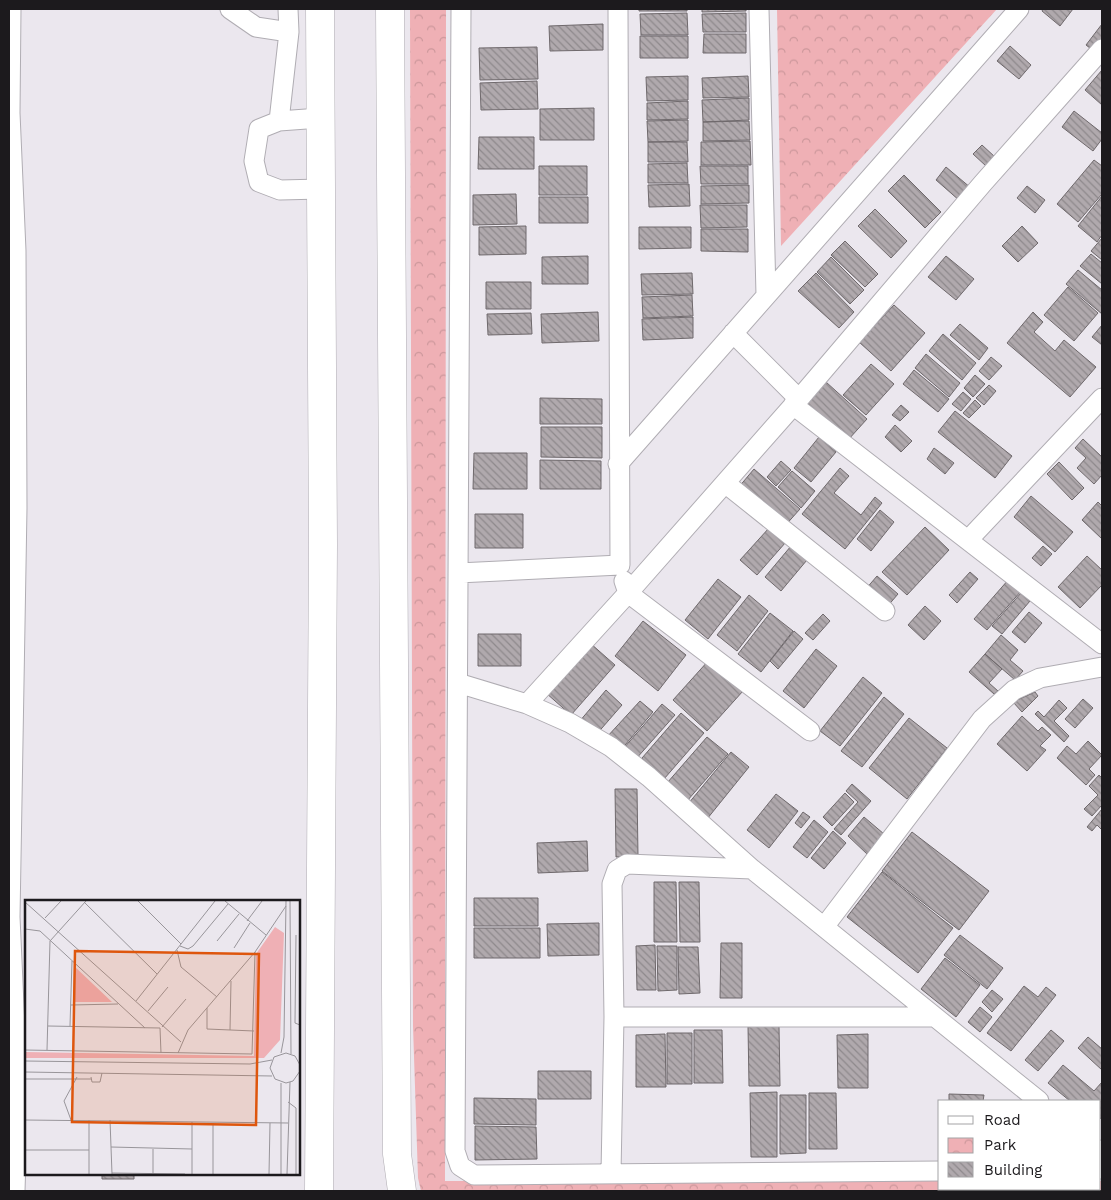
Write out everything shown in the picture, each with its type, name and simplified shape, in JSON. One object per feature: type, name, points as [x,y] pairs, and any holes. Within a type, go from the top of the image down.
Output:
[{"type":"street","points":[[11,9],[9,113],[17,508],[9,917],[18,1093],[15,1191]]},
{"type":"street","points":[[230,9],[256,27],[289,32]]},
{"type":"street","points":[[279,121],[289,32],[288,9]]},
{"type":"street","points":[[318,1191],[323,545],[320,9]]},
{"type":"street","points":[[390,9],[396,1144],[402,1191]]},
{"type":"street","points":[[461,9],[455,1150],[460,1166],[474,1175],[938,1171]]},
{"type":"street","points":[[618,9],[618,464],[620,565],[628,593],[810,731]]},
{"type":"street","points":[[759,9],[766,295]]},
{"type":"street","points":[[618,464],[1019,9]]},
{"type":"street","points":[[527,704],[725,483],[983,183],[1102,49]]},
{"type":"street","points":[[320,118],[279,121],[260,129],[254,161],[259,182],[280,190],[321,189]]},
{"type":"street","points":[[733,333],[796,402],[1102,644]]},
{"type":"street","points":[[969,539],[1102,398]]},
{"type":"street","points":[[725,483],[885,611]]},
{"type":"street","points":[[458,573],[620,565]]},
{"type":"street","points":[[824,927],[982,719],[1014,690],[1040,678],[1102,667]]},
{"type":"street","points":[[458,683],[527,704],[570,723],[611,747],[649,777],[752,869],[1038,1100]]},
{"type":"street","points":[[611,1173],[614,1017],[612,884],[617,870],[627,864],[752,869]]},
{"type":"street","points":[[614,1017],[934,1017]]},
{"type":"green space","points":[[410,9],[446,9],[445,1181],[938,1181],[938,1190],[1101,1190],[1102,1181],[1102,1191],[421,1191],[418,1178],[413,1026]]},
{"type":"green space","points":[[777,9],[997,9],[781,246]]},
{"type":"building","points":[[639,9],[687,9],[687,11],[639,11]]},
{"type":"building","points":[[702,9],[746,9],[746,11],[702,12]]},
{"type":"building","points":[[1043,9],[1073,9],[1060,26],[1042,11]]},
{"type":"building","points":[[687,13],[688,35],[641,35],[640,14]]},
{"type":"building","points":[[746,13],[746,32],[703,32],[702,14]]},
{"type":"building","points":[[603,24],[603,50],[550,51],[549,26]]},
{"type":"building","points":[[1102,24],[1102,42],[1095,52],[1086,45]]},
{"type":"building","points":[[704,34],[746,34],[746,53],[703,53]]},
{"type":"building","points":[[640,36],[688,36],[688,58],[640,58]]},
{"type":"building","points":[[1010,46],[1031,65],[1019,79],[997,61]]},
{"type":"building","points":[[537,47],[538,79],[480,80],[479,48]]},
{"type":"building","points":[[1102,70],[1102,105],[1085,90]]},
{"type":"building","points":[[688,76],[688,100],[647,101],[646,77]]},
{"type":"building","points":[[748,76],[749,97],[703,98],[702,78]]},
{"type":"building","points":[[537,81],[538,109],[481,110],[480,83]]},
{"type":"building","points":[[749,98],[749,120],[703,122],[702,100]]},
{"type":"building","points":[[688,101],[688,119],[647,120],[647,103]]},
{"type":"building","points":[[594,108],[594,140],[540,140],[540,109]]},
{"type":"building","points":[[1074,111],[1102,133],[1102,139],[1093,151],[1062,127]]},
{"type":"building","points":[[688,120],[688,141],[648,142],[647,121]]},
{"type":"building","points":[[749,121],[750,140],[703,141],[703,122]]},
{"type":"building","points":[[479,137],[534,137],[534,169],[478,169]]},
{"type":"building","points":[[750,141],[751,165],[701,165],[701,142]]},
{"type":"building","points":[[648,142],[687,142],[688,162],[648,162]]},
{"type":"building","points":[[982,145],[995,157],[986,166],[973,154]]},
{"type":"building","points":[[1094,160],[1102,166],[1102,194],[1078,222],[1057,204]]},
{"type":"building","points":[[687,163],[688,183],[648,183],[648,164]]},
{"type":"building","points":[[539,166],[587,166],[587,195],[539,195]]},
{"type":"building","points":[[700,166],[748,166],[748,184],[701,184]]},
{"type":"building","points":[[946,167],[971,188],[960,201],[936,180]]},
{"type":"building","points":[[904,175],[941,212],[925,228],[888,191]]},
{"type":"building","points":[[689,184],[690,206],[649,207],[648,185]]},
{"type":"building","points":[[749,185],[749,203],[701,204],[701,186]]},
{"type":"building","points":[[1027,186],[1045,200],[1035,213],[1017,198]]},
{"type":"building","points":[[516,194],[517,224],[473,225],[473,195]]},
{"type":"building","points":[[1102,196],[1102,235],[1097,242],[1078,226]]},
{"type":"building","points":[[539,197],[588,197],[588,223],[539,223]]},
{"type":"building","points":[[700,205],[747,205],[747,227],[701,228]]},
{"type":"building","points":[[875,209],[907,241],[891,258],[858,226]]},
{"type":"building","points":[[526,226],[526,254],[479,255],[479,227]]},
{"type":"building","points":[[1022,226],[1038,243],[1018,262],[1002,246]]},
{"type":"building","points":[[639,227],[691,227],[691,248],[639,249]]},
{"type":"building","points":[[701,229],[748,229],[748,252],[701,251]]},
{"type":"building","points":[[1102,238],[1102,260],[1091,251]]},
{"type":"building","points":[[845,241],[878,274],[865,287],[831,255]]},
{"type":"building","points":[[1091,254],[1102,263],[1102,284],[1080,266]]},
{"type":"building","points":[[588,256],[588,284],[542,284],[542,257]]},
{"type":"building","points":[[946,256],[974,279],[956,300],[928,277]]},
{"type":"building","points":[[831,257],[864,290],[850,304],[817,272]]},
{"type":"building","points":[[1078,270],[1102,290],[1102,314],[1066,284]]},
{"type":"building","points":[[692,273],[693,294],[642,295],[641,274]]},
{"type":"building","points":[[816,273],[854,312],[839,328],[798,291]]},
{"type":"building","points":[[486,282],[531,282],[531,309],[486,309]]},
{"type":"building","points":[[1068,287],[1098,313],[1074,341],[1044,315]]},
{"type":"building","points":[[692,295],[693,316],[643,318],[642,297]]},
{"type":"building","points":[[894,305],[925,333],[891,371],[859,342]]},
{"type":"building","points":[[598,312],[599,341],[542,343],[541,314]]},
{"type":"building","points":[[1033,312],[1043,322],[1034,332],[1055,351],[1064,340],[1096,367],[1070,397],[1007,343]]},
{"type":"building","points":[[531,313],[532,334],[488,335],[487,314]]},
{"type":"building","points":[[693,317],[693,338],[643,340],[642,319]]},
{"type":"building","points":[[960,324],[988,348],[979,360],[950,335]]},
{"type":"building","points":[[1102,325],[1102,345],[1092,337]]},
{"type":"building","points":[[943,334],[976,363],[962,380],[929,351]]},
{"type":"building","points":[[926,354],[960,383],[949,397],[915,368]]},
{"type":"building","points":[[991,357],[1002,366],[989,380],[979,371]]},
{"type":"building","points":[[871,364],[894,384],[866,415],[843,395]]},
{"type":"building","points":[[914,370],[949,399],[938,412],[903,384]]},
{"type":"building","points":[[975,375],[985,384],[973,397],[964,388]]},
{"type":"building","points":[[826,382],[867,419],[848,440],[807,403]]},
{"type":"building","points":[[989,385],[996,391],[984,405],[976,398]]},
{"type":"building","points":[[963,392],[971,399],[961,411],[952,404]]},
{"type":"building","points":[[540,398],[602,399],[602,424],[540,424]]},
{"type":"building","points":[[975,400],[981,406],[969,418],[963,413]]},
{"type":"building","points":[[901,405],[909,412],[900,421],[892,415]]},
{"type":"building","points":[[955,411],[1012,456],[995,478],[938,432]]},
{"type":"building","points":[[895,425],[912,441],[901,452],[885,437]]},
{"type":"building","points":[[541,427],[602,427],[602,458],[541,457]]},
{"type":"building","points":[[819,437],[836,452],[811,482],[794,468]]},
{"type":"building","points":[[1083,439],[1102,457],[1102,475],[1094,484],[1077,468],[1086,458],[1075,448]]},
{"type":"building","points":[[934,448],[954,463],[945,474],[927,459]]},
{"type":"building","points":[[474,453],[527,453],[527,489],[473,489]]},
{"type":"building","points":[[540,460],[601,461],[601,489],[540,489]]},
{"type":"building","points":[[781,461],[791,470],[776,486],[767,477]]},
{"type":"building","points":[[1059,462],[1084,488],[1072,500],[1047,474]]},
{"type":"building","points":[[840,468],[849,476],[834,493],[861,515],[875,497],[882,503],[845,549],[802,514]]},
{"type":"building","points":[[754,469],[800,509],[783,528],[738,488]]},
{"type":"building","points":[[792,471],[815,491],[801,508],[778,487]]},
{"type":"building","points":[[1031,496],[1073,532],[1055,552],[1014,517]]},
{"type":"building","points":[[1098,502],[1102,506],[1102,539],[1082,520]]},
{"type":"building","points":[[880,510],[894,522],[871,551],[857,539]]},
{"type":"building","points":[[475,514],[523,514],[523,548],[475,548]]},
{"type":"building","points":[[925,527],[949,550],[907,595],[882,572]]},
{"type":"building","points":[[769,528],[786,542],[757,575],[740,560]]},
{"type":"building","points":[[791,546],[807,560],[781,591],[765,577]]},
{"type":"building","points":[[1043,546],[1052,554],[1041,566],[1032,558]]},
{"type":"building","points":[[1087,556],[1102,570],[1102,585],[1080,608],[1058,587]]},
{"type":"building","points":[[970,572],[978,579],[957,603],[949,595]]},
{"type":"building","points":[[877,576],[898,594],[886,608],[865,590]]},
{"type":"building","points":[[718,579],[741,597],[708,639],[685,620]]},
{"type":"building","points":[[1009,579],[1022,590],[987,630],[974,619]]},
{"type":"building","points":[[1021,593],[1030,601],[1002,634],[992,626]]},
{"type":"building","points":[[749,595],[768,611],[737,651],[717,635]]},
{"type":"building","points":[[925,606],[941,621],[924,640],[908,625]]},
{"type":"building","points":[[1029,612],[1042,623],[1025,643],[1012,632]]},
{"type":"building","points":[[770,613],[793,631],[761,672],[738,654]]},
{"type":"building","points":[[823,614],[830,621],[813,640],[805,633]]},
{"type":"building","points":[[643,621],[686,655],[658,691],[615,656]]},
{"type":"building","points":[[794,631],[803,639],[778,669],[770,661]]},
{"type":"building","points":[[478,634],[521,634],[521,666],[478,666]]},
{"type":"building","points":[[1001,635],[1018,650],[1010,660],[1023,671],[1015,680],[985,654]]},
{"type":"building","points":[[590,643],[615,665],[571,715],[546,693]]},
{"type":"building","points":[[816,649],[837,666],[804,708],[783,691]]},
{"type":"building","points":[[985,654],[1002,669],[989,683],[998,691],[994,694],[969,672]]},
{"type":"building","points":[[709,660],[743,691],[707,731],[673,700]]},
{"type":"building","points":[[863,677],[882,693],[840,746],[820,731]]},
{"type":"building","points":[[606,690],[622,705],[595,736],[579,722]]},
{"type":"building","points":[[1035,692],[1038,696],[1022,712],[1013,702]]},
{"type":"building","points":[[884,697],[904,714],[862,767],[841,751]]},
{"type":"building","points":[[1083,699],[1093,708],[1075,728],[1065,719]]},
{"type":"building","points":[[1059,700],[1067,708],[1054,721],[1069,736],[1064,742],[1035,714],[1038,711],[1044,717]]},
{"type":"building","points":[[640,701],[653,712],[620,751],[606,738]]},
{"type":"building","points":[[662,704],[675,715],[635,760],[623,749]]},
{"type":"building","points":[[681,713],[704,733],[664,779],[642,758]]},
{"type":"building","points":[[1022,716],[1038,731],[1042,727],[1051,735],[1040,746],[1046,750],[1027,771],[997,744]]},
{"type":"building","points":[[909,718],[947,748],[907,799],[869,768]]},
{"type":"building","points":[[707,737],[728,754],[687,801],[667,783]]},
{"type":"building","points":[[1088,741],[1102,755],[1089,769],[1095,775],[1086,785],[1057,758],[1067,746],[1076,754]]},
{"type":"building","points":[[731,752],[749,767],[707,819],[688,804]]},
{"type":"building","points":[[1099,775],[1102,778],[1102,805],[1092,816],[1084,809],[1098,795],[1089,786]]},
{"type":"building","points":[[852,784],[871,801],[841,835],[834,829],[858,802],[846,791]]},
{"type":"building","points":[[615,789],[637,789],[638,856],[616,857]]},
{"type":"building","points":[[845,793],[854,802],[832,826],[823,817]]},
{"type":"building","points":[[776,794],[798,811],[769,848],[747,830]]},
{"type":"building","points":[[1102,809],[1102,830],[1097,825],[1092,831],[1087,827]]},
{"type":"building","points":[[803,812],[810,817],[801,828],[795,823]]},
{"type":"building","points":[[864,817],[884,834],[867,854],[848,836]]},
{"type":"building","points":[[814,820],[828,832],[807,858],[793,847]]},
{"type":"building","points":[[833,831],[846,843],[824,869],[811,858]]},
{"type":"building","points":[[912,832],[989,891],[959,930],[882,871]]},
{"type":"building","points":[[587,841],[588,871],[538,873],[537,843]]},
{"type":"building","points":[[882,872],[953,928],[918,973],[847,917]]},
{"type":"building","points":[[654,882],[676,882],[677,942],[654,942]]},
{"type":"building","points":[[679,882],[699,882],[700,942],[680,942]]},
{"type":"building","points":[[474,898],[538,898],[538,926],[474,926]]},
{"type":"building","points":[[599,923],[599,955],[548,956],[547,924]]},
{"type":"building","points":[[474,928],[540,928],[540,958],[474,958]]},
{"type":"building","points":[[960,935],[1003,968],[987,989],[944,955]]},
{"type":"building","points":[[721,943],[742,943],[742,998],[720,998]]},
{"type":"building","points":[[655,945],[656,990],[637,990],[636,946]]},
{"type":"building","points":[[657,946],[677,946],[677,990],[658,991]]},
{"type":"building","points":[[678,947],[698,947],[700,993],[679,994]]},
{"type":"building","points":[[945,958],[980,985],[956,1017],[921,989]]},
{"type":"building","points":[[1024,986],[1038,997],[1046,987],[1056,995],[1011,1051],[987,1033]]},
{"type":"building","points":[[992,990],[1003,999],[992,1012],[982,1002]]},
{"type":"building","points":[[980,1007],[992,1017],[980,1032],[968,1022]]},
{"type":"building","points":[[748,1026],[779,1026],[780,1086],[749,1086]]},
{"type":"building","points":[[694,1030],[722,1030],[723,1083],[694,1083]]},
{"type":"building","points":[[1051,1030],[1064,1041],[1038,1071],[1025,1060]]},
{"type":"building","points":[[667,1033],[692,1033],[692,1084],[667,1084]]},
{"type":"building","points":[[665,1034],[666,1087],[636,1087],[636,1035]]},
{"type":"building","points":[[868,1034],[868,1088],[838,1088],[837,1035]]},
{"type":"building","points":[[1088,1037],[1102,1049],[1102,1070],[1078,1048]]},
{"type":"building","points":[[1063,1065],[1094,1091],[1102,1082],[1102,1116],[1101,1118],[1101,1100],[1069,1100],[1048,1083]]},
{"type":"building","points":[[538,1071],[591,1071],[591,1099],[538,1099]]},
{"type":"building","points":[[777,1092],[777,1157],[751,1157],[750,1093]]},
{"type":"building","points":[[809,1093],[836,1093],[837,1149],[809,1149]]},
{"type":"building","points":[[949,1094],[984,1095],[983,1100],[949,1100]]},
{"type":"building","points":[[780,1095],[806,1095],[806,1153],[780,1154]]},
{"type":"building","points":[[474,1098],[536,1099],[536,1125],[474,1124]]},
{"type":"building","points":[[475,1126],[536,1127],[537,1159],[475,1160]]},
{"type":"building","points":[[102,1175],[134,1175],[134,1179],[102,1179]]}]
